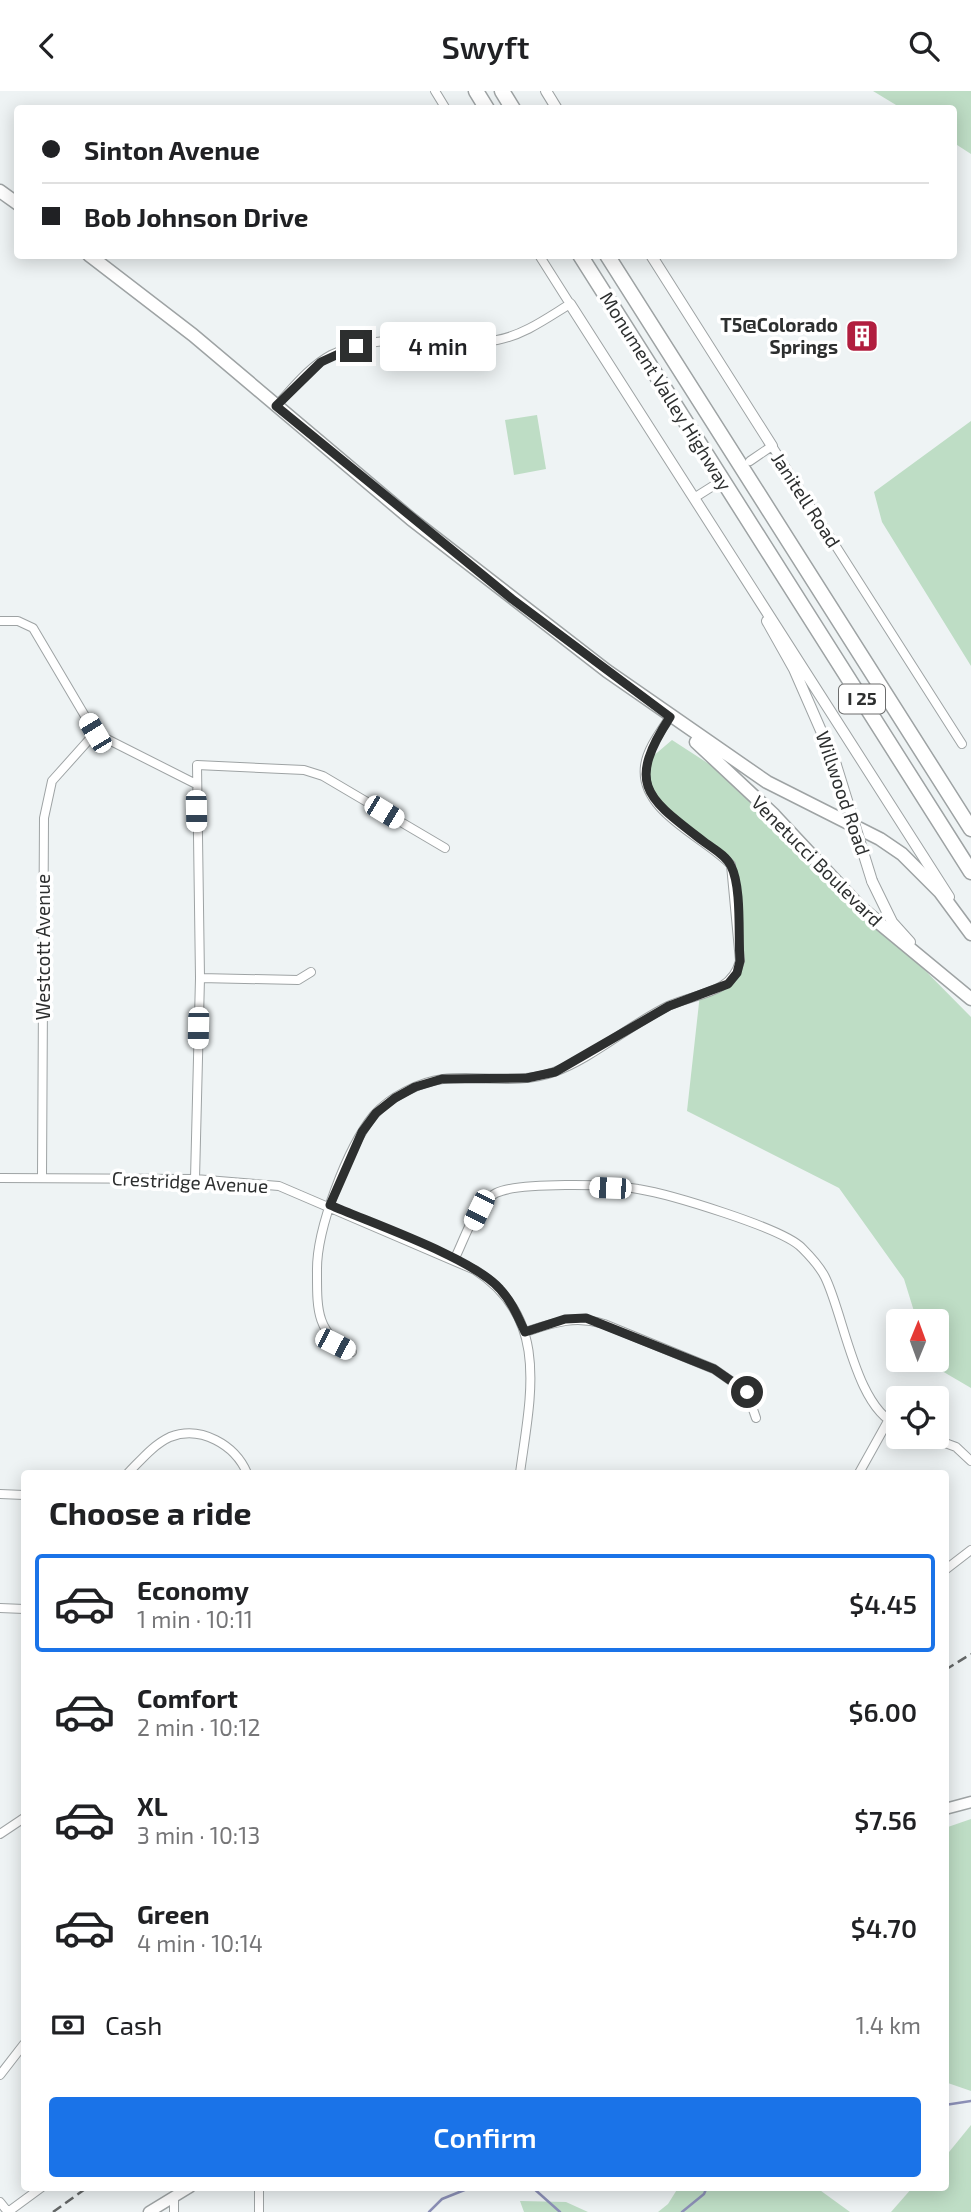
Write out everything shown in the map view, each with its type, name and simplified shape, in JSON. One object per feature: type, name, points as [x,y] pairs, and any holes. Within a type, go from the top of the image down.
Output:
[{"type":"highway","name":"Monument Valley Highway","points":[[583,259],[971,872]]},
{"type":"highway","name":"Monument Valley Highway","points":[[610,259],[971,829]]},
{"type":"main road","name":"Venetucci Boulevard","points":[[94,259],[203,344],[512,599],[670,717],[767,782],[880,839],[902,854],[940,892],[971,934]]},
{"type":"main road","name":"Venetucci Boulevard","points":[[670,717],[774,815],[861,908],[971,999]]},
{"type":"main road","points":[[949,1808],[971,1802]]},
{"type":"main road","points":[[149,2212],[184,2191]]},
{"type":"street","name":"Willwood Road","points":[[542,259],[849,738],[971,934]]},
{"type":"street","name":"Janitell Road","points":[[654,259],[962,744]]},
{"type":"street","points":[[276,406],[310,370],[342,350],[370,343],[496,340],[538,324],[570,304]]},
{"type":"street","points":[[750,461],[772,446]]},
{"type":"street","points":[[694,498],[713,485]]},
{"type":"street","name":"Willwood Road","points":[[753,592],[794,669],[836,765],[872,881],[892,922],[949,981]]},
{"type":"street","points":[[0,621],[18,621],[33,628],[95,733],[196,784]]},
{"type":"street","points":[[352,1352],[335,1344],[322,1327],[317,1301],[317,1262],[330,1205],[362,1132],[376,1113],[415,1087],[442,1079],[527,1078],[555,1072],[669,1006],[728,984],[737,973],[740,961],[735,882],[731,865],[657,803],[645,779],[645,763],[670,717]]},
{"type":"street","name":"Westcott Avenue","points":[[42,1177],[44,818],[52,781],[95,733]]},
{"type":"street","points":[[195,1179],[200,978],[197,765],[304,770],[323,776],[445,848]]},
{"type":"street","points":[[200,978],[298,980],[311,972]]},
{"type":"street","name":"Crestridge Avenue","points":[[0,1178],[195,1179],[279,1186],[330,1205],[482,1274],[500,1289],[525,1332],[532,1370],[520,1470]]},
{"type":"street","points":[[454,1259],[479,1210],[496,1193],[527,1186],[638,1189],[776,1230],[800,1245],[824,1274],[867,1396],[886,1419]]},
{"type":"street","points":[[525,1332],[565,1319],[586,1318],[604,1324],[714,1369],[747,1392],[756,1418]]},
{"type":"street","points":[[861,1470],[886,1425]]},
{"type":"street","points":[[131,1470],[152,1448],[172,1437],[198,1434],[220,1440],[242,1460],[246,1470]]},
{"type":"street","points":[[949,1444],[956,1447],[971,1461]]},
{"type":"street","points":[[0,1494],[21,1495]]},
{"type":"street","points":[[949,1567],[971,1551]]},
{"type":"street","points":[[0,1608],[21,1609]]},
{"type":"street","points":[[1,1832],[21,1820]]},
{"type":"street","points":[[0,2075],[21,2048]]},
{"type":"street","points":[[0,2202],[8,2212],[37,2191]]},
{"type":"street","points":[[259,2191],[259,2212]]},
{"type":"street","points":[[174,2197],[174,2212]]},
{"type":"green space","points":[[873,91],[971,91],[971,154],[957,145],[957,105],[896,105]]},
{"type":"green space","points":[[537,415],[546,469],[514,475],[505,420]]},
{"type":"green space","points":[[971,421],[971,666],[882,522],[874,492]]},
{"type":"green space","points":[[672,740],[743,786],[971,1017],[971,1388],[944,1372],[949,1372],[949,1309],[913,1309],[904,1279],[839,1188],[687,1111],[700,994],[728,984],[740,961],[735,882],[723,856],[671,816],[649,790],[645,763]]},
{"type":"green space","points":[[971,1819],[971,2091],[949,2083],[949,1827]]},
{"type":"green space","points":[[971,2125],[971,2212],[891,2212],[909,2191],[949,2191],[949,2152]]},
{"type":"green space","points":[[676,2191],[821,2191],[850,2212],[658,2212],[668,2204]]},
{"type":"green space","points":[[520,2201],[566,2202],[588,2212],[524,2212]]},
{"type":"waterway","points":[[949,2104],[971,2101]]},
{"type":"waterway","points":[[429,2212],[442,2199],[462,2191]]},
{"type":"waterway","points":[[536,2191],[560,2212]]},
{"type":"waterway","points":[[682,2212],[705,2191]]},
{"type":"railway","points":[[949,1668],[971,1654]]},
{"type":"railway","points":[[53,2212],[82,2191]]},
{"type":"place","name":"T5@Colorado Springs","points":[[862,336]]},
{"type":"route","points":[[356,346],[331,355],[310,370],[276,406],[512,599],[670,717],[655,740],[645,763],[645,779],[657,803],[731,865],[735,882],[740,961],[737,973],[728,984],[669,1006],[555,1072],[527,1078],[442,1079],[415,1087],[395,1098],[376,1113],[362,1132],[330,1205],[454,1259],[489,1279],[510,1301],[525,1332],[565,1319],[586,1318],[714,1369],[747,1392]]}]
